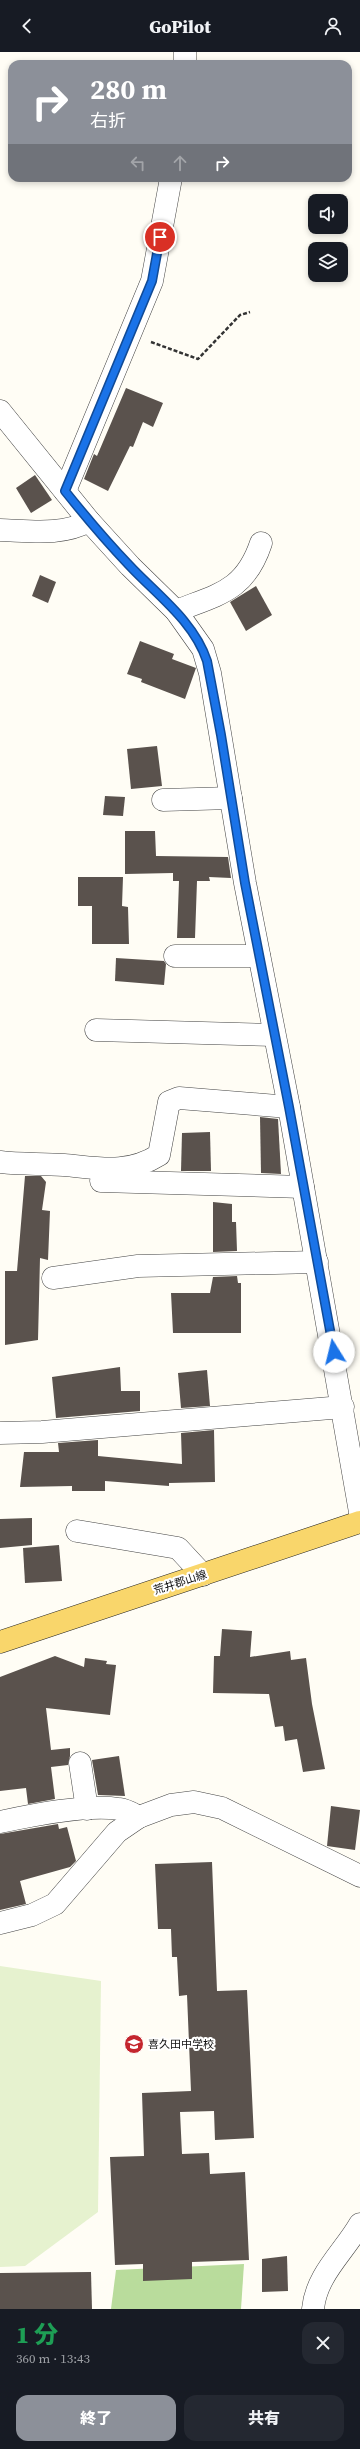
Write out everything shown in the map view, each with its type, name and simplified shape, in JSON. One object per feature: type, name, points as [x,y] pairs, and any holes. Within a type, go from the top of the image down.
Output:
[{"type":"main road","name":"荒井郡山線","points":[[0,1642],[360,1522]]},
{"type":"street","points":[[65,491],[152,281],[170,182]]},
{"type":"street","points":[[0,411],[89,521],[130,566],[176,611],[203,649],[210,672],[258,956],[289,1107],[343,1408],[360,1512]]},
{"type":"street","points":[[0,530],[61,531],[75,529],[89,521]]},
{"type":"street","points":[[176,611],[229,588],[244,578],[255,560],[261,543]]},
{"type":"street","points":[[163,800],[231,798]]},
{"type":"street","points":[[175,956],[258,956]]},
{"type":"street","points":[[96,1030],[274,1035]]},
{"type":"street","points":[[0,1162],[64,1165],[97,1170],[145,1163],[159,1155],[168,1102],[179,1098],[289,1107]]},
{"type":"street","points":[[90,1181],[194,1182],[303,1187]]},
{"type":"street","points":[[53,1278],[138,1266],[317,1262]]},
{"type":"street","points":[[0,1433],[42,1432],[343,1408]]},
{"type":"street","points":[[77,1531],[178,1548],[203,1575]]},
{"type":"street","points":[[80,1762],[86,1809]]},
{"type":"street","points":[[0,1923],[32,1915],[55,1904],[117,1832],[139,1817],[171,1805],[194,1802],[222,1808],[360,1876]]},
{"type":"street","points":[[0,1822],[26,1816],[86,1809],[120,1809],[139,1817]]},
{"type":"street","points":[[313,2309],[314,2300],[323,2276],[350,2242],[360,2224]]},
{"type":"path","points":[[130,333],[178,353],[198,359],[240,315],[250,312]]},
{"type":"green space","points":[[0,1966],[101,1981],[98,2212],[25,2266],[0,2267]]},
{"type":"green space","points":[[244,2264],[241,2309],[111,2309],[116,2270]]},
{"type":"building","points":[[126,388],[163,403],[153,427],[143,422],[133,447],[130,446],[108,491],[84,479],[94,454],[97,456]]},
{"type":"building","points":[[35,475],[52,500],[31,513],[16,488]]},
{"type":"building","points":[[40,575],[56,582],[48,603],[32,596]]},
{"type":"building","points":[[256,586],[272,615],[246,631],[230,602]]},
{"type":"building","points":[[140,641],[174,654],[172,659],[196,668],[185,699],[141,682],[142,679],[127,674]]},
{"type":"building","points":[[157,746],[162,786],[131,789],[127,749]]},
{"type":"building","points":[[105,796],[125,797],[123,816],[103,815]]},
{"type":"building","points":[[125,831],[155,831],[156,856],[228,857],[231,878],[209,877],[210,881],[197,881],[195,938],[177,938],[179,881],[173,881],[173,873],[125,874]]},
{"type":"building","points":[[78,877],[123,877],[122,906],[128,907],[129,944],[92,944],[92,906],[78,906]]},
{"type":"building","points":[[116,958],[164,961],[166,964],[164,985],[115,981]]},
{"type":"building","points":[[260,1117],[278,1119],[281,1174],[261,1173]]},
{"type":"building","points":[[210,1132],[211,1171],[181,1171],[182,1133]]},
{"type":"building","points":[[25,1176],[41,1176],[46,1182],[42,1210],[50,1211],[48,1260],[40,1258],[38,1340],[5,1345],[5,1271],[17,1271]]},
{"type":"building","points":[[213,1202],[232,1204],[232,1222],[236,1222],[237,1251],[213,1252]]},
{"type":"building","points":[[237,1276],[238,1283],[241,1283],[241,1333],[173,1333],[171,1293],[210,1293],[213,1277]]},
{"type":"building","points":[[120,1367],[121,1391],[140,1391],[140,1411],[56,1418],[52,1377]]},
{"type":"building","points":[[207,1370],[210,1406],[181,1408],[178,1373]]},
{"type":"building","points":[[214,1430],[215,1482],[169,1483],[169,1486],[105,1481],[105,1491],[72,1491],[72,1486],[20,1487],[24,1452],[59,1452],[58,1443],[98,1440],[98,1456],[182,1464],[181,1433]]},
{"type":"building","points":[[32,1518],[32,1545],[0,1548],[0,1519]]},
{"type":"building","points":[[59,1545],[62,1581],[25,1583],[23,1548]]},
{"type":"building","points":[[222,1629],[252,1631],[250,1657],[290,1651],[291,1660],[306,1658],[312,1704],[325,1769],[303,1772],[297,1739],[285,1741],[283,1726],[275,1727],[269,1694],[213,1693],[214,1656],[220,1656]]},
{"type":"building","points":[[55,1656],[84,1667],[85,1658],[107,1661],[106,1664],[116,1665],[110,1715],[46,1708],[51,1750],[70,1748],[70,1756],[68,1765],[51,1767],[55,1799],[28,1804],[26,1788],[0,1791],[0,1677]]},
{"type":"building","points":[[119,1756],[125,1796],[98,1795],[92,1760]]},
{"type":"building","points":[[331,1806],[360,1810],[355,1850],[327,1846]]},
{"type":"building","points":[[58,1824],[59,1829],[67,1827],[76,1861],[70,1867],[20,1881],[26,1904],[0,1910],[0,1834]]},
{"type":"building","points":[[212,1862],[217,1991],[247,1990],[254,2138],[215,2140],[214,2111],[180,2112],[182,2154],[209,2153],[210,2174],[245,2172],[249,2260],[192,2262],[192,2279],[143,2281],[143,2264],[115,2265],[110,2157],[144,2156],[142,2093],[191,2091],[187,1995],[179,1996],[177,1957],[172,1957],[171,1929],[158,1929],[155,1864]]},
{"type":"building","points":[[287,2256],[288,2291],[262,2292],[262,2259]]},
{"type":"building","points":[[91,2272],[92,2309],[0,2309],[0,2273]]},
{"type":"place","name":"喜久田中学校","points":[[134,2044]]},
{"type":"route","points":[[160,237],[152,281],[65,491],[89,521],[130,566],[176,611],[203,649],[207,661],[221,735],[245,883],[289,1107],[334,1352]]}]
